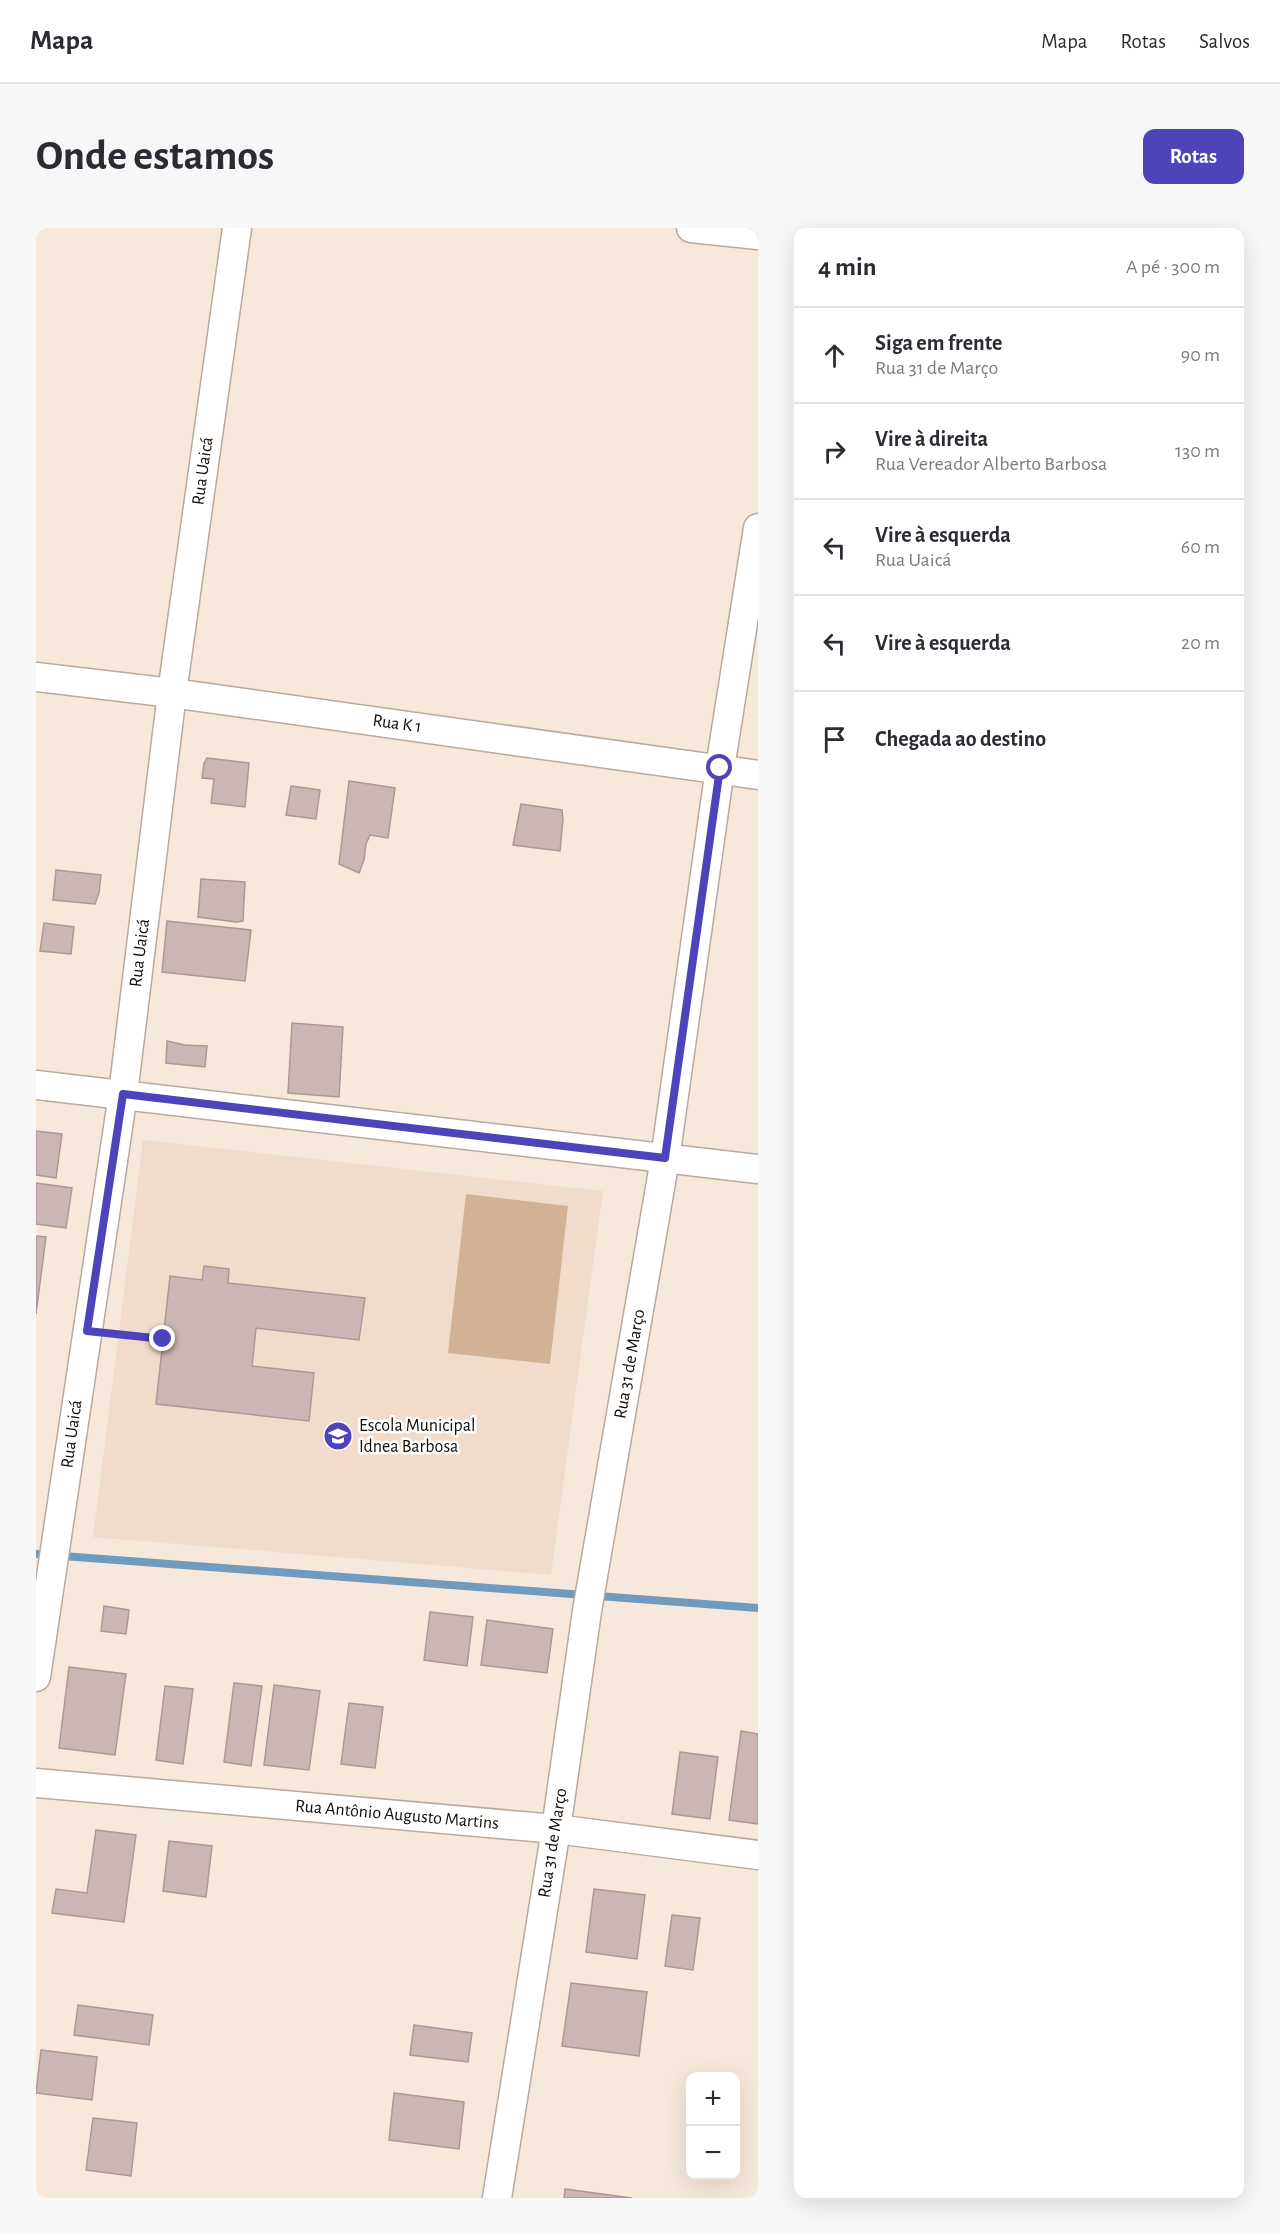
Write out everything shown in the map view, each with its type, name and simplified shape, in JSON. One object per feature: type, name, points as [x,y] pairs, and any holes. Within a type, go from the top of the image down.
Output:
[{"type":"street","name":"Rua Uaicá","points":[[36,1677],[123,1094],[172,693],[237,228]]},
{"type":"street","points":[[691,228],[758,235]]},
{"type":"street","name":"Rua 31 de Março","points":[[497,2198],[556,1829],[587,1611],[665,1158],[720,768],[758,528]]},
{"type":"street","name":"Rua K 1","points":[[36,677],[172,693],[758,775]]},
{"type":"street","points":[[36,1085],[758,1169]]},
{"type":"street","name":"Rua Antônio Augusto Martins","points":[[36,1783],[556,1829],[758,1855]]},
{"type":"path","points":[[87,1331],[163,1339]]},
{"type":"shaded area","name":"Escola Municipal Idnea Barbosa","points":[[143,1140],[603,1191],[551,1575],[93,1537]]},
{"type":"shaded area","points":[[466,1194],[568,1206],[550,1364],[448,1353]]},
{"type":"building","points":[[207,758],[249,763],[245,807],[211,803],[214,779],[202,778]]},
{"type":"building","points":[[349,781],[395,788],[388,838],[370,835],[359,873],[339,864]]},
{"type":"building","points":[[291,786],[320,790],[316,819],[286,815]]},
{"type":"building","points":[[521,804],[562,810],[560,851],[513,845]]},
{"type":"building","points":[[56,870],[101,875],[95,904],[53,900]]},
{"type":"building","points":[[201,879],[245,882],[243,921],[198,917]]},
{"type":"building","points":[[167,921],[251,930],[245,981],[162,972]]},
{"type":"building","points":[[44,923],[74,927],[71,954],[40,951]]},
{"type":"building","points":[[292,1023],[343,1027],[339,1097],[288,1093]]},
{"type":"building","points":[[167,1041],[207,1046],[205,1067],[166,1063]]},
{"type":"building","points":[[36,1131],[62,1134],[56,1178],[36,1175]]},
{"type":"building","points":[[36,1183],[72,1188],[66,1228],[36,1224]]},
{"type":"building","points":[[36,1236],[46,1237],[36,1314]]},
{"type":"building","points":[[204,1266],[229,1269],[228,1283],[365,1298],[359,1340],[256,1328],[252,1366],[314,1373],[309,1421],[156,1404],[170,1276],[202,1280]]},
{"type":"building","points":[[104,1606],[129,1610],[126,1634],[101,1631]]},
{"type":"building","points":[[430,1612],[473,1617],[467,1666],[424,1660]]},
{"type":"building","points":[[487,1620],[553,1629],[547,1673],[481,1665]]},
{"type":"building","points":[[69,1667],[126,1674],[115,1755],[59,1748]]},
{"type":"building","points":[[234,1683],[262,1686],[251,1766],[224,1762]]},
{"type":"building","points":[[274,1685],[320,1691],[309,1770],[264,1765]]},
{"type":"building","points":[[165,1686],[193,1689],[183,1764],[156,1760]]},
{"type":"building","points":[[349,1703],[383,1707],[375,1768],[341,1764]]},
{"type":"building","points":[[741,1731],[758,1734],[758,1824],[729,1820]]},
{"type":"building","points":[[680,1752],[718,1757],[710,1819],[672,1814]]},
{"type":"building","points":[[96,1830],[136,1835],[124,1922],[52,1913],[56,1889],[87,1893]]},
{"type":"building","points":[[169,1841],[212,1846],[206,1897],[163,1891]]},
{"type":"building","points":[[594,1889],[645,1895],[637,1959],[586,1952]]},
{"type":"building","points":[[672,1915],[700,1918],[693,1970],[665,1966]]},
{"type":"building","points":[[571,1983],[647,1992],[639,2056],[562,2046]]},
{"type":"building","points":[[78,2005],[153,2015],[149,2045],[74,2035]]},
{"type":"building","points":[[414,2025],[472,2033],[468,2062],[410,2055]]},
{"type":"building","points":[[41,2050],[97,2057],[92,2100],[36,2093]]},
{"type":"building","points":[[394,2093],[464,2102],[459,2149],[389,2140]]},
{"type":"building","points":[[93,2118],[137,2123],[131,2176],[86,2170]]},
{"type":"building","points":[[565,2189],[632,2198],[564,2198]]},
{"type":"waterway","points":[[36,1554],[758,1608]]},
{"type":"place","name":"Escola Municipal Idnea Barbosa","points":[[338,1436]]},
{"type":"route","points":[[163,1339],[87,1331],[123,1094],[665,1158],[720,768]]}]
